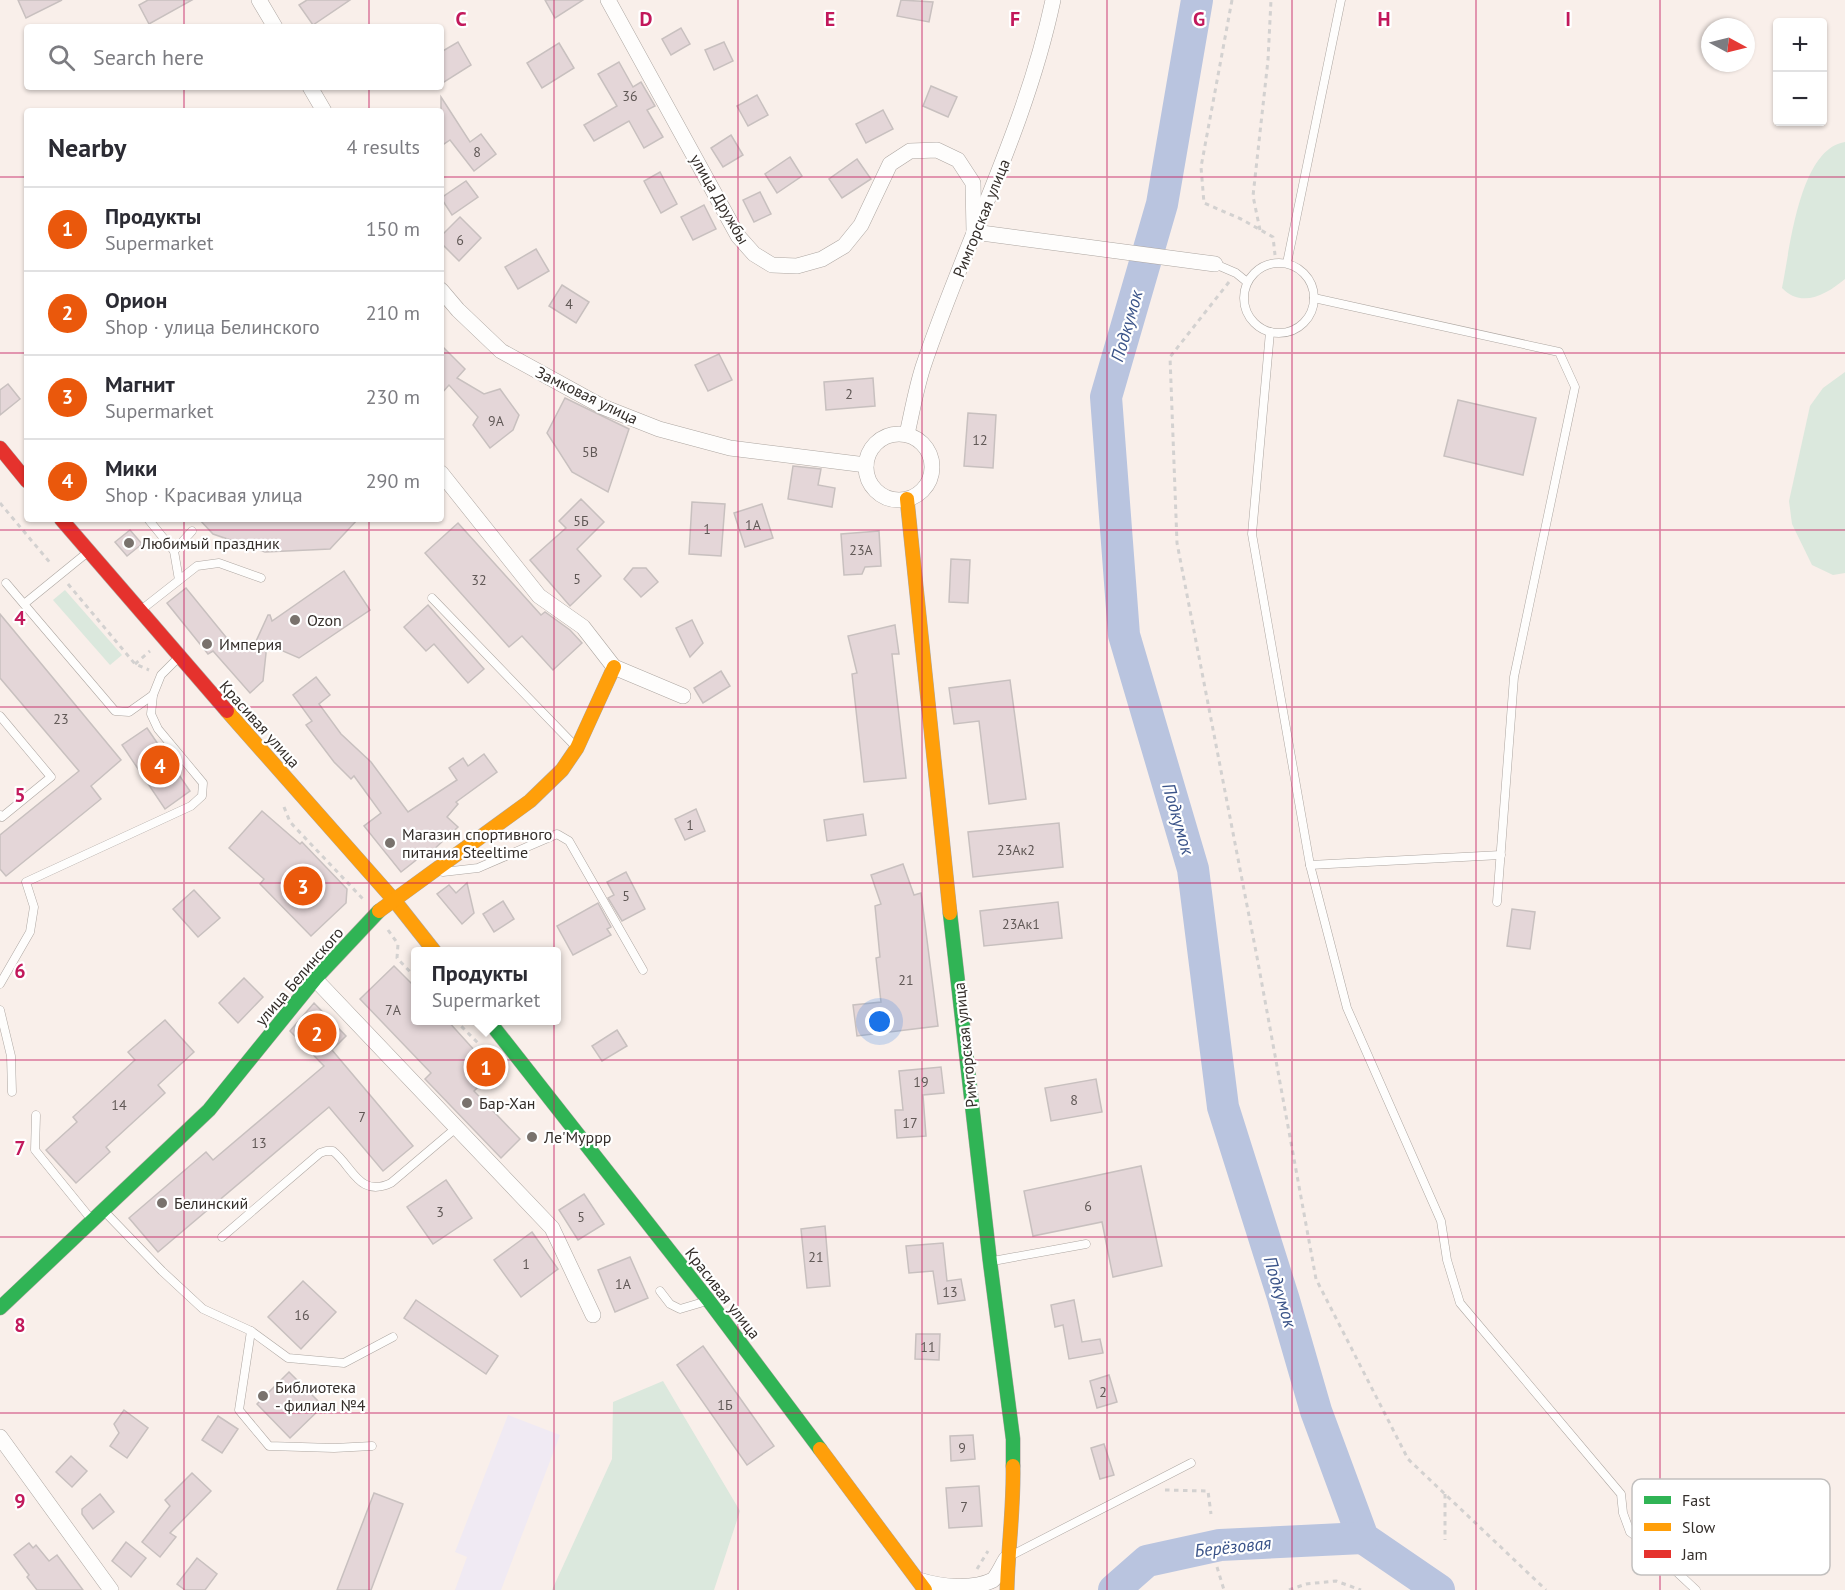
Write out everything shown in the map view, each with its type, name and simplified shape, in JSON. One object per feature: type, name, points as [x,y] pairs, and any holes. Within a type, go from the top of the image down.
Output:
[{"type":"street","points":[[259,0],[273,24]]},
{"type":"street","name":"улица Дружбы","points":[[608,0],[738,236],[754,254],[772,266],[797,266],[822,259],[844,246],[861,225],[890,164],[910,151],[937,150],[958,160],[973,183],[974,232]]},
{"type":"street","name":"Римгорская улица","points":[[907,434],[923,369],[974,232],[1003,164],[1029,87],[1053,0]]},
{"type":"street","points":[[312,90],[322,108]]},
{"type":"street","points":[[974,232],[1215,264]]},
{"type":"street","name":"Замковая улица","points":[[444,294],[501,351],[603,406],[659,429],[730,448],[866,465]]},
{"type":"street","points":[[907,434],[926,446],[933,467],[931,478],[917,495],[907,499],[887,497],[878,492],[867,475],[868,455],[880,440],[888,435],[907,434]]},
{"type":"street","points":[[3,458],[24,478]]},
{"type":"street","points":[[444,477],[539,596],[583,627],[614,667],[682,696]]},
{"type":"street","name":"Римгорская улица","points":[[907,499],[939,813],[990,1262],[1013,1439],[1014,1500],[1007,1590]]},
{"type":"street","name":"Красивая улица","points":[[64,522],[179,657],[394,900],[432,947]]},
{"type":"street","name":"улица Белинского","points":[[0,1308],[209,1110],[315,979],[376,913],[530,801],[562,770],[577,748],[614,667]]},
{"type":"street","points":[[315,979],[552,1228],[593,1315]]},
{"type":"street","name":"Красивая улица","points":[[492,1025],[632,1200],[922,1585]]},
{"type":"street","points":[[0,1437],[111,1590]]},
{"type":"street","points":[[922,1585],[949,1590],[975,1589],[993,1580],[1008,1557]]},
{"type":"lane","points":[[1287,263],[1341,0]]},
{"type":"lane","points":[[1275,262],[1287,263],[1298,268],[1307,276],[1314,298],[1312,309],[1300,326],[1291,331],[1270,332],[1252,321],[1244,302],[1244,292],[1254,272],[1275,262]]},
{"type":"lane","points":[[1215,264],[1236,273],[1247,282]]},
{"type":"lane","points":[[1314,298],[1559,352],[1575,387],[1514,677],[1497,902]]},
{"type":"lane","points":[[1270,332],[1252,534],[1310,865],[1347,1008],[1441,1221],[1447,1260],[1460,1303],[1621,1494],[1623,1513],[1632,1534]]},
{"type":"lane","points":[[150,522],[174,551],[179,580]]},
{"type":"lane","points":[[174,551],[192,531]]},
{"type":"lane","points":[[24,604],[89,551]]},
{"type":"lane","points":[[140,611],[197,566],[219,562],[261,578]]},
{"type":"lane","points":[[6,583],[115,711],[129,712],[153,695]]},
{"type":"lane","points":[[432,598],[577,748]]},
{"type":"lane","points":[[0,984],[30,932],[34,907],[26,882],[191,806],[202,796],[203,783],[158,729],[151,714],[153,695],[161,675],[179,657]]},
{"type":"lane","points":[[0,716],[51,777],[2,817],[0,815]]},
{"type":"lane","points":[[427,874],[478,868],[557,834],[569,841],[643,970]]},
{"type":"lane","points":[[1310,865],[1501,855]]},
{"type":"lane","points":[[0,1010],[10,1056],[12,1092]]},
{"type":"lane","points":[[36,1115],[35,1150],[91,1220]]},
{"type":"lane","points":[[222,1237],[320,1153],[333,1152],[360,1182],[372,1187],[382,1187],[391,1183],[456,1128]]},
{"type":"lane","points":[[102,1210],[203,1309],[251,1331],[288,1358],[345,1363],[393,1337]]},
{"type":"lane","points":[[990,1262],[1086,1244]]},
{"type":"lane","points":[[660,1291],[670,1304],[680,1309],[709,1301]]},
{"type":"lane","points":[[251,1331],[239,1410],[269,1446],[334,1448],[372,1446]]},
{"type":"lane","points":[[1008,1557],[1191,1463]]},
{"type":"lane","points":[[1680,1575],[1696,1590]]},
{"type":"path","points":[[1232,0],[1201,167],[1204,203],[1241,219],[1273,237],[1275,262]]},
{"type":"path","points":[[1260,230],[1253,196],[1268,60],[1271,0]]},
{"type":"path","points":[[1236,273],[1170,357],[1177,543],[1253,934],[1316,1279],[1408,1459],[1546,1590]]},
{"type":"path","points":[[0,503],[135,663],[161,675]]},
{"type":"path","points":[[282,802],[290,822],[376,913],[398,944],[397,958],[411,973]]},
{"type":"path","points":[[1140,1489],[1208,1491],[1210,1514]]},
{"type":"path","points":[[1445,1494],[1445,1540]]},
{"type":"path","points":[[1217,1567],[1224,1590]]},
{"type":"path","points":[[1289,1590],[1306,1584],[1336,1581],[1361,1590]]},
{"type":"shaded area","points":[[1845,142],[1845,279],[1822,294],[1798,298],[1782,288],[1799,203],[1817,162],[1829,149]]},
{"type":"shaded area","points":[[1845,372],[1845,573],[1833,575],[1812,565],[1792,524],[1789,501],[1810,406],[1823,388]]},
{"type":"shaded area","points":[[65,590],[122,655],[110,665],[53,600]]},
{"type":"shaded area","points":[[663,1381],[740,1511],[714,1590],[552,1590],[612,1459],[613,1402]]},
{"type":"shaded area","points":[[508,1415],[560,1435],[501,1590],[455,1590],[467,1557],[455,1552]]},
{"type":"building","points":[[18,0],[62,0],[26,18]]},
{"type":"building","points":[[148,0],[192,0],[149,24],[139,5]]},
{"type":"building","points":[[307,0],[350,0],[314,24],[299,5]]},
{"type":"building","points":[[545,0],[583,0],[555,18]]},
{"type":"building","points":[[901,0],[933,2],[929,22],[897,16]]},
{"type":"building","points":[[681,28],[690,44],[671,55],[662,39]]},
{"type":"building","points":[[458,42],[471,65],[444,82],[444,50]]},
{"type":"building","points":[[724,42],[733,61],[714,70],[705,50]]},
{"type":"building","points":[[559,43],[574,68],[542,88],[527,63]]},
{"type":"building","points":[[619,62],[633,87],[641,82],[655,106],[647,110],[663,137],[644,148],[629,121],[594,141],[584,125],[617,106],[598,74]]},
{"type":"building","points":[[931,86],[957,97],[948,117],[923,106]]},
{"type":"building","points":[[757,95],[768,115],[748,126],[737,106]]},
{"type":"building","points":[[441,97],[470,142],[481,134],[496,154],[474,171],[450,140],[444,144],[444,108],[441,108]]},
{"type":"building","points":[[883,110],[893,129],[866,143],[856,124]]},
{"type":"building","points":[[731,135],[743,155],[723,167],[711,148]]},
{"type":"building","points":[[790,157],[802,176],[777,193],[765,174]]},
{"type":"building","points":[[857,159],[871,179],[842,198],[829,179]]},
{"type":"building","points":[[660,172],[677,204],[661,213],[644,181]]},
{"type":"building","points":[[466,181],[478,197],[452,215],[444,203],[444,196]]},
{"type":"building","points":[[760,192],[771,214],[754,222],[743,200]]},
{"type":"building","points":[[704,205],[716,229],[693,240],[681,217]]},
{"type":"building","points":[[460,217],[481,238],[459,261],[444,246],[444,233]]},
{"type":"building","points":[[536,249],[549,271],[518,289],[505,267]]},
{"type":"building","points":[[562,285],[589,302],[576,323],[549,306]]},
{"type":"building","points":[[444,348],[465,369],[457,378],[484,394],[500,389],[519,415],[513,430],[490,448],[473,425],[478,417],[449,385],[444,391]]},
{"type":"building","points":[[719,354],[732,380],[708,391],[695,365]]},
{"type":"building","points":[[873,378],[875,406],[826,410],[824,382]]},
{"type":"building","points":[[8,384],[20,399],[0,415],[0,390]]},
{"type":"building","points":[[565,398],[629,429],[608,492],[572,472],[547,433]]},
{"type":"building","points":[[1458,400],[1536,418],[1523,475],[1444,456]]},
{"type":"building","points":[[968,413],[996,415],[993,468],[964,466]]},
{"type":"building","points":[[793,466],[821,469],[818,485],[835,488],[832,507],[788,499]]},
{"type":"building","points":[[581,499],[604,522],[577,549],[601,576],[570,606],[530,560],[566,528],[559,521]]},
{"type":"building","points":[[692,502],[725,504],[721,556],[689,554]]},
{"type":"building","points":[[762,504],[773,538],[745,547],[734,513]]},
{"type":"building","points":[[202,522],[355,522],[330,549],[265,552],[213,534]]},
{"type":"building","points":[[458,523],[541,615],[545,612],[570,630],[582,643],[553,670],[522,636],[509,647],[425,553]]},
{"type":"building","name":"Любимый праздник","points":[[130,530],[142,544],[127,556],[115,542]]},
{"type":"building","points":[[879,531],[881,566],[865,567],[862,574],[844,575],[841,534]]},
{"type":"building","points":[[951,559],[970,560],[968,603],[949,602]]},
{"type":"building","points":[[633,568],[646,568],[658,582],[641,597],[624,579]]},
{"type":"building","points":[[344,571],[370,610],[299,658],[267,644],[263,681],[250,693],[213,651],[208,654],[167,603],[186,588],[234,647],[252,650],[268,615],[272,621]]},
{"type":"building","points":[[428,605],[484,669],[468,683],[434,644],[426,651],[404,627]]},
{"type":"building","points":[[0,614],[121,760],[91,786],[101,799],[6,876],[0,869],[0,835],[79,771],[0,678]]},
{"type":"building","points":[[692,620],[703,643],[690,657],[676,628]]},
{"type":"building","points":[[895,625],[899,654],[892,654],[906,778],[864,782],[852,674],[857,673],[848,636]]},
{"type":"building","points":[[721,671],[730,686],[703,703],[694,688]]},
{"type":"building","points":[[316,677],[330,695],[319,704],[341,734],[371,762],[408,812],[457,780],[449,768],[463,758],[468,766],[484,754],[497,772],[456,802],[458,804],[447,817],[458,827],[431,852],[429,850],[401,872],[364,826],[381,813],[354,776],[351,779],[334,762],[306,725],[312,721],[293,695]]},
{"type":"building","points":[[1010,680],[1026,799],[989,804],[979,721],[954,724],[949,688]]},
{"type":"building","points":[[147,728],[190,791],[165,809],[122,745]]},
{"type":"building","points":[[696,809],[705,831],[685,840],[675,819]]},
{"type":"building","points":[[262,811],[300,844],[302,842],[347,889],[346,903],[311,936],[260,884],[264,879],[229,848]]},
{"type":"building","points":[[863,814],[866,835],[827,841],[824,820]]},
{"type":"building","points":[[1059,823],[1063,867],[973,877],[968,832]]},
{"type":"building","points":[[903,864],[914,895],[921,893],[938,1026],[857,1036],[853,1005],[881,1002],[876,958],[880,957],[875,906],[881,904],[871,875]]},
{"type":"building","points":[[626,872],[645,909],[622,921],[608,898],[614,895],[607,882]]},
{"type":"building","points":[[467,883],[474,913],[462,924],[437,894],[449,885],[456,893]]},
{"type":"building","points":[[194,890],[220,918],[198,937],[173,909]]},
{"type":"building","points":[[503,901],[514,919],[494,932],[483,914]]},
{"type":"building","points":[[1058,902],[1062,938],[984,946],[980,911]]},
{"type":"building","points":[[598,903],[611,927],[607,929],[611,935],[573,955],[557,926]]},
{"type":"building","points":[[1512,909],[1535,912],[1530,949],[1507,946]]},
{"type":"building","points":[[394,966],[411,983],[411,1025],[452,1025],[494,1072],[474,1091],[520,1139],[501,1158],[425,1079],[431,1073],[360,999]]},
{"type":"building","points":[[244,978],[263,997],[238,1023],[219,1003]]},
{"type":"building","points":[[314,1003],[346,1036],[332,1050],[413,1146],[383,1171],[329,1107],[158,1252],[129,1218],[206,1152],[213,1160],[324,1066],[290,1031]]},
{"type":"building","points":[[165,1020],[194,1052],[158,1085],[165,1093],[106,1147],[110,1152],[76,1183],[46,1150],[77,1122],[73,1117],[135,1060],[128,1052]]},
{"type":"building","points":[[617,1030],[627,1046],[602,1061],[592,1046]]},
{"type":"building","points":[[941,1067],[944,1093],[923,1095],[926,1136],[897,1138],[895,1110],[903,1110],[899,1071]]},
{"type":"building","points":[[1096,1079],[1102,1112],[1051,1121],[1045,1088]]},
{"type":"building","points":[[1141,1166],[1162,1266],[1113,1277],[1102,1222],[1033,1236],[1024,1191]]},
{"type":"building","points":[[446,1180],[472,1218],[433,1244],[407,1207]]},
{"type":"building","points":[[584,1194],[604,1224],[578,1240],[559,1210]]},
{"type":"building","points":[[825,1226],[830,1286],[807,1288],[801,1229]]},
{"type":"building","points":[[532,1232],[558,1269],[521,1297],[494,1260]]},
{"type":"building","points":[[943,1243],[947,1281],[961,1279],[965,1300],[938,1304],[933,1271],[909,1273],[906,1246]]},
{"type":"building","points":[[630,1257],[648,1298],[615,1312],[598,1270]]},
{"type":"building","points":[[303,1281],[336,1312],[301,1349],[268,1317]]},
{"type":"building","points":[[416,1300],[498,1356],[486,1374],[404,1318]]},
{"type":"building","points":[[1074,1300],[1082,1342],[1100,1339],[1103,1353],[1069,1359],[1063,1325],[1055,1327],[1051,1305]]},
{"type":"building","points":[[916,1334],[940,1334],[939,1360],[915,1359]]},
{"type":"building","points":[[703,1346],[774,1446],[747,1465],[677,1365]]},
{"type":"building","points":[[289,1372],[323,1406],[290,1438],[257,1404]]},
{"type":"building","points":[[1109,1375],[1117,1402],[1097,1408],[1090,1381]]},
{"type":"building","points":[[124,1410],[148,1428],[127,1458],[110,1446],[119,1433],[114,1424]]},
{"type":"building","points":[[218,1416],[238,1429],[222,1453],[202,1440]]},
{"type":"building","points":[[973,1435],[975,1459],[951,1461],[950,1436]]},
{"type":"building","points":[[1104,1444],[1114,1475],[1100,1479],[1091,1448]]},
{"type":"building","points":[[71,1456],[87,1471],[72,1487],[56,1472]]},
{"type":"building","points":[[192,1473],[211,1491],[170,1533],[176,1537],[160,1557],[142,1542],[170,1506],[165,1500]]},
{"type":"building","points":[[979,1486],[982,1526],[949,1528],[946,1488]]},
{"type":"building","points":[[374,1493],[403,1504],[371,1590],[337,1590]]},
{"type":"building","points":[[100,1494],[114,1512],[93,1529],[82,1514],[82,1509]]},
{"type":"building","points":[[126,1542],[146,1558],[131,1577],[112,1561]]},
{"type":"building","points":[[29,1543],[33,1548],[36,1545],[49,1561],[57,1555],[83,1590],[37,1590],[14,1555]]},
{"type":"building","points":[[197,1558],[217,1574],[205,1590],[185,1590],[177,1584]]},
{"type":"waterway","name":"Подкумок","points":[[1197,0],[1162,204],[1106,397],[1124,635],[1193,869],[1223,1107],[1316,1411],[1363,1538],[1439,1590]]},
{"type":"waterway","name":"Берёзовая","points":[[1114,1590],[1147,1561],[1220,1545],[1363,1538]]},
{"type":"traffic: fast","points":[[0,1308],[209,1110],[315,979],[379,911]]},
{"type":"traffic: fast","points":[[950,913],[1013,1439],[1013,1466]]},
{"type":"traffic: fast","points":[[492,1025],[709,1301],[820,1449]]},
{"type":"traffic: slow","points":[[907,499],[950,913]]},
{"type":"traffic: slow","points":[[379,911],[530,801],[562,770],[577,748],[614,667]]},
{"type":"traffic: slow","points":[[227,711],[394,900],[431,947]]},
{"type":"traffic: slow","points":[[820,1449],[925,1590]]},
{"type":"traffic: slow","points":[[1007,1590],[1013,1466]]},
{"type":"traffic: jam","points":[[0,448],[24,477]]},
{"type":"traffic: jam","points":[[64,522],[227,711]]},
{"type":"place","name":"Любимый праздник","points":[[129,543]]},
{"type":"place","name":"Ozon","points":[[295,620]]},
{"type":"place","name":"Империя","points":[[207,644]]},
{"type":"place","name":"Мики","points":[[160,765]]},
{"type":"place","name":"Магазин спортивного питания Steeltime","points":[[390,843]]},
{"type":"place","name":"Магнит","points":[[303,886]]},
{"type":"place","name":"Орион","points":[[317,1033]]},
{"type":"place","name":"Продукты","points":[[486,1067]]},
{"type":"place","name":"Бар-Хан","points":[[467,1103]]},
{"type":"place","name":"Ле'Муррр","points":[[532,1137]]},
{"type":"place","name":"Белинский","points":[[162,1203]]},
{"type":"place","name":"Библиотека - филиал №4","points":[[263,1396]]}]
